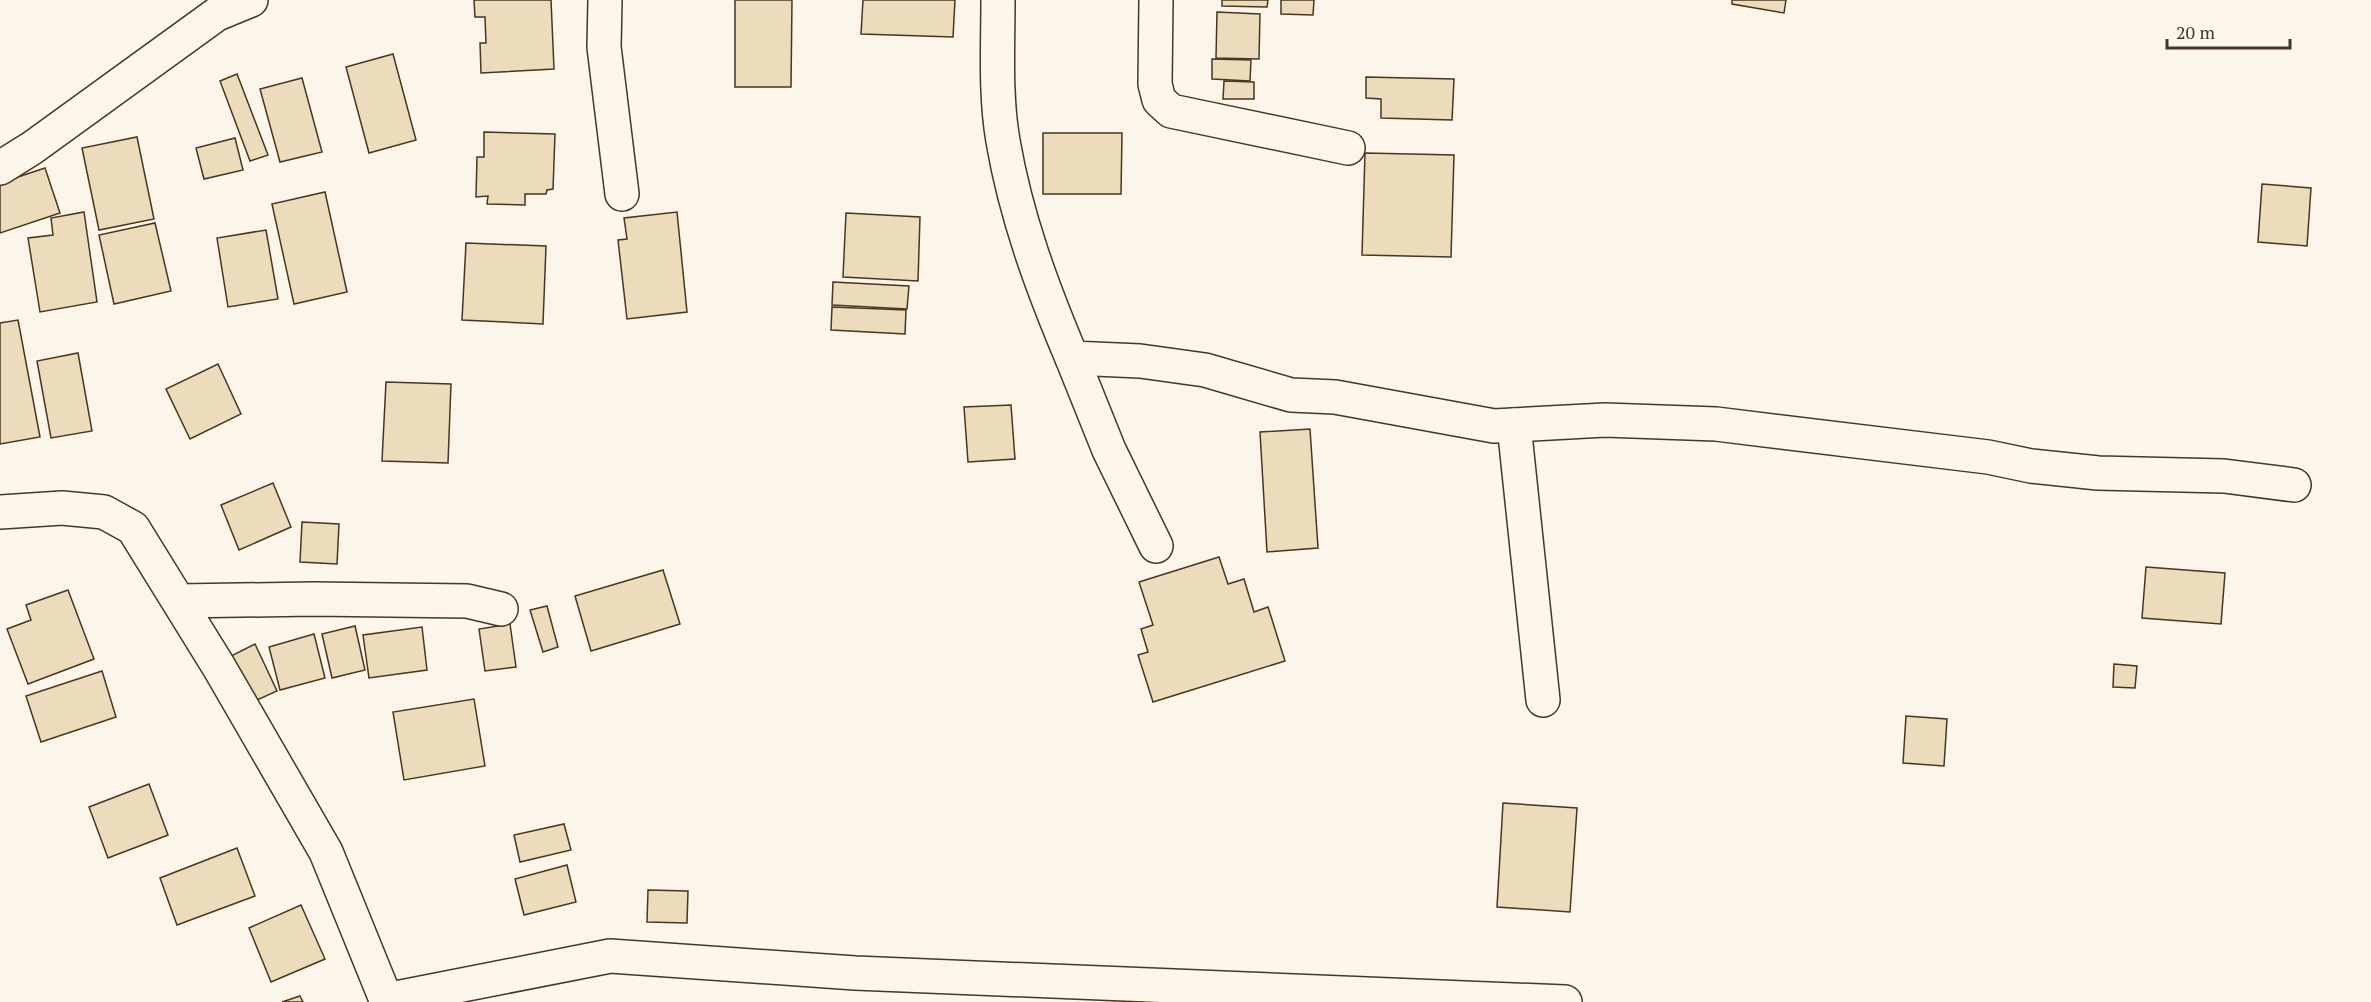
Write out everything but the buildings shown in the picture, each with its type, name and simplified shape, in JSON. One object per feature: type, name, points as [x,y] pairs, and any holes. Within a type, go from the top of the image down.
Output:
[{"type":"street","points":[[0,168],[32,148],[217,14],[251,0]]},
{"type":"street","points":[[605,0],[604,47],[622,194]]},
{"type":"street","points":[[998,0],[998,77],[1003,140],[1019,218],[1047,297],[1109,450],[1156,546]]},
{"type":"street","points":[[1156,0],[1155,84],[1159,100],[1171,111],[1348,148]]},
{"type":"street","points":[[1072,358],[1140,361],[1205,370],[1291,395],[1335,397],[1494,426],[1605,420],[1716,424],[1988,457],[2031,466],[2098,473],[2224,476],[2294,485]]},
{"type":"street","points":[[1514,425],[1543,700]]},
{"type":"street","points":[[0,512],[62,508],[104,512],[133,528],[326,852],[386,1001],[610,956],[855,973],[1398,999],[1565,1002]]},
{"type":"street","points":[[179,602],[313,599],[467,601],[501,609]]}]
